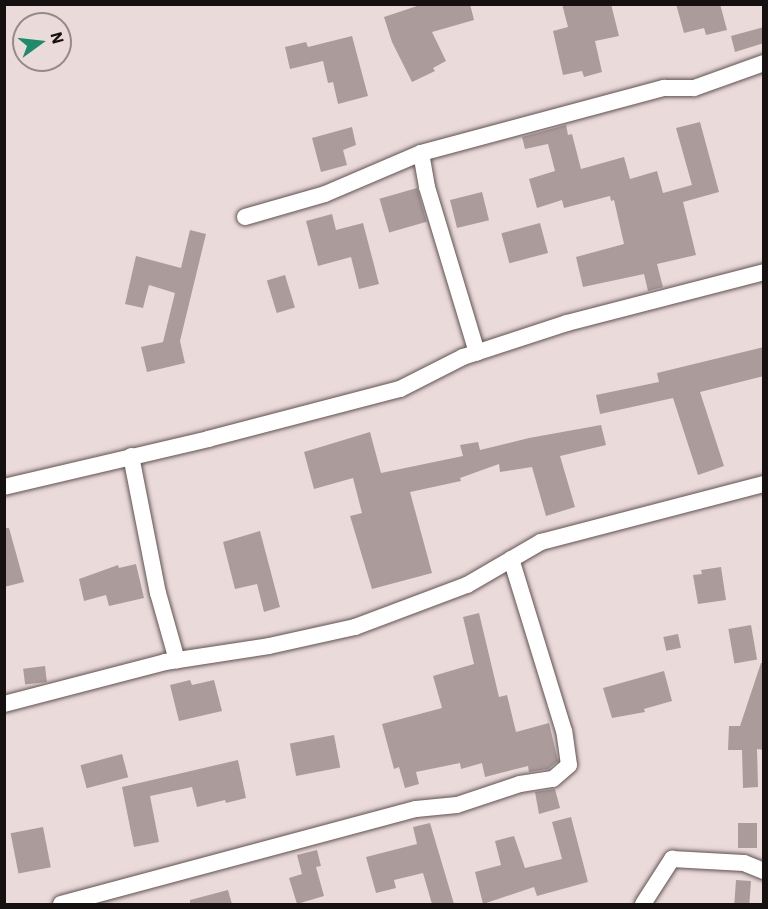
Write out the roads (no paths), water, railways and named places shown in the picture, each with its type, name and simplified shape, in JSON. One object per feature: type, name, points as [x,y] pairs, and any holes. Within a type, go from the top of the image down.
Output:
[{"type":"street","points":[[245,217],[325,194],[421,153],[664,88],[694,88],[764,63]]},
{"type":"street","points":[[421,153],[427,188],[477,353]]},
{"type":"street","points":[[4,487],[400,389],[477,353],[567,323],[764,272]]},
{"type":"street","points":[[131,456],[158,593],[177,660]]},
{"type":"street","points":[[4,704],[177,660],[269,646],[355,627],[467,585],[541,542],[764,484]]},
{"type":"street","points":[[61,904],[416,809],[457,805],[520,784],[553,779],[569,765],[564,731],[511,559]]},
{"type":"street","points":[[643,904],[672,859],[744,863],[764,871]]}]
